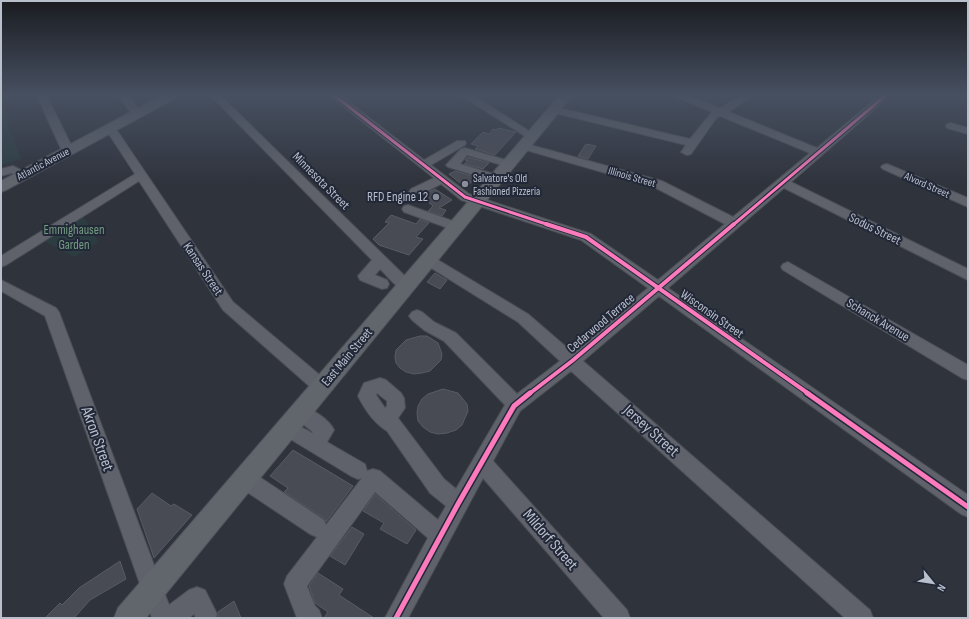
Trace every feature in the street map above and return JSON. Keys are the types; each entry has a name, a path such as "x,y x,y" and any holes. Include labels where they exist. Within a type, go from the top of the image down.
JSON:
{"main road":[{"name":"Atlantic Avenue","path":"1,187 116,125"},
{"name":"East Main Street","path":"128,618 542,125"}],"street":[{"path":"56,125 68,150"},
{"name":"Minnesota Street","path":"245,125 406,286"},
{"name":"Wisconsin Street","path":"372,125 465,197 586,238 968,507"},
{"name":"Illinois Street","path":"506,125 528,141 658,184 734,223"},
{"path":"609,125 690,147 705,125"},
{"path":"751,125 819,153"},
{"name":"Cedarwood Terrace","path":"396,618 458,504 516,404 572,361 782,182 852,125"},
{"path":"951,126 968,131"},
{"name":"Kansas Street","path":"110,128 140,176 228,306 322,387"},
{"path":"423,165 461,143"},
{"path":"497,178 452,165 465,151 509,164"},
{"name":"Alvord Street","path":"887,167 968,203"},
{"path":"1,173 13,169 23,175"},
{"path":"1,262 140,176"},
{"path":"415,192 442,179"},
{"name":"Sodus Street","path":"782,182 968,275"},
{"path":"408,209 456,227"},
{"name":"Jersey Street","path":"428,260 523,318 862,618"},
{"path":"380,261 365,276 382,284"},
{"name":"Schanck Avenue","path":"788,267 968,373"},
{"name":"Akron Street","path":"1,285 50,312 163,618"},
{"path":"417,316 429,326 450,337 516,404"},
{"path":"294,420 315,444 358,470"},
{"path":"385,420 393,425 438,486 458,504"},
{"name":"Mildorf Street","path":"482,462 619,618"},
{"path":"311,618 307,614 295,584 373,478 441,535"},
{"path":"245,479 317,527"},
{"path":"170,618 197,598 206,614"}],"green space":[{"path":"1,125 8,125 21,159 1,165"},
{"name":"Emmighausen Garden","path":"82,214 98,242 74,257 41,239"}],"building":[{"path":"498,128 516,132 495,155 475,149 478,146 471,144 483,132 489,134 493,129 496,130"},
{"path":"586,144 596,146 588,159 578,156"},
{"path":"468,157 489,163 483,169 464,164 468,161 465,160"},
{"path":"455,171 476,177 466,188 449,174"},
{"name":"RFD Engine 12","path":"435,189 452,200 439,208 446,210 442,216 428,211 433,206 420,196"},
{"path":"391,215 416,224 420,219 429,223 416,237 423,239 409,255 379,245 373,239 389,223 385,222"},
{"path":"435,273 447,280 440,289 427,282"},
{"path":"420,336 427,336 438,343 442,354 441,360 430,371 414,374 406,372 396,363 396,350 406,340"},
{"path":"443,389 458,393 467,404 468,411 462,425 456,430 438,434 430,432 423,427 418,421 417,413 418,406 422,399 428,394"},
{"path":"293,450 353,486 326,522 325,519 284,492 288,488 270,476"},
{"path":"152,493 171,506 174,504 192,515 154,558 137,509"},
{"path":"375,494 416,530 407,544 380,529 384,523 363,511"},
{"path":"352,527 364,534 345,565 330,556"},
{"path":"120,561 126,579 90,600 74,618 45,618 60,603 62,605 79,588"},
{"path":"318,573 343,589 339,595 374,618 324,618 328,612 315,603 309,586"},
{"path":"234,601 241,618 218,618 218,612"}],"cycle path":[{"path":"372,125 465,197 586,237 968,507"},
{"path":"396,618 458,504 514,406 572,361 851,125"}],"place":[{"name":"Salvatore's Old Fashioned Pizzeria","path":"465,184"},
{"name":"RFD Engine 12","path":"436,197"}]}
